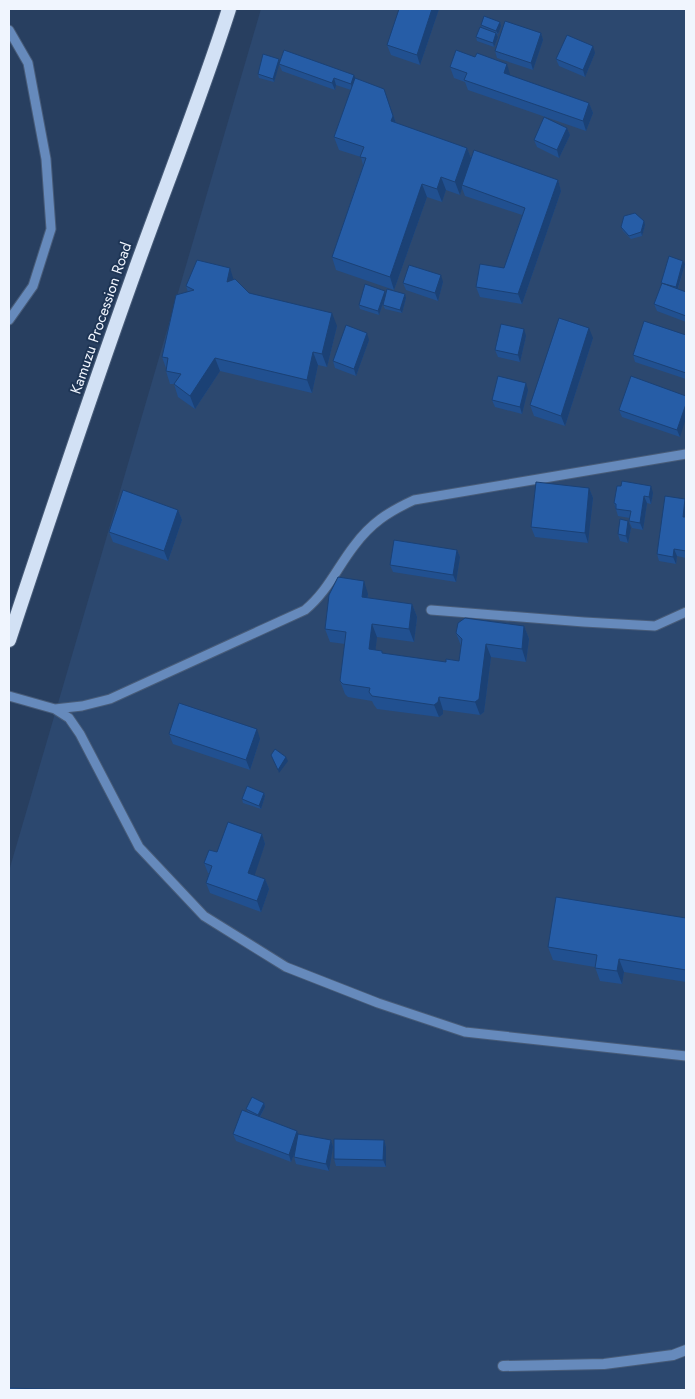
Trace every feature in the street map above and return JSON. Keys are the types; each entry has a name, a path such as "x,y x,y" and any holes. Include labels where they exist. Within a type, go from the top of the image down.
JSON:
{"highway":[{"name":"Kamuzu Procession Road","path":"9,640 132,278 217,48 229,9"}],"street":[{"path":"503,1366 604,1364 673,1355 686,1350"}],"lane":[{"path":"9,30 28,63 46,160 51,228 33,286 9,320"},
{"path":"55,709 82,706 110,699 305,610 319,599 354,546 369,528 390,511 414,500 686,454"},
{"path":"431,610 655,626 686,612"},
{"path":"9,696 55,709 69,718 80,734 139,847 204,916 286,967 378,1003 465,1032 686,1056"}],"shaded area":[{"path":"261,9 686,9 686,1390 9,1390 9,871"}],"building":[{"path":"399,9 432,9 417,55 387,45"},
{"path":"484,16 500,22 496,31 481,25"},
{"path":"505,21 541,33 531,63 495,51"},
{"path":"480,27 496,33 493,43 476,37"},
{"path":"567,35 593,46 583,70 556,59"},
{"path":"284,50 354,75 351,84 334,78 332,83 279,64"},
{"path":"456,50 475,57 477,53 507,64 504,73 589,103 583,121 464,80 467,73 450,67"},
{"path":"263,54 279,59 273,79 258,74"},
{"path":"355,78 384,89 393,116 391,121 467,148 455,182 441,177 437,189 422,184 390,277 332,257 366,158 360,157 364,147 334,137"},
{"path":"544,117 567,128 557,150 534,140"},
{"path":"474,150 558,180 518,294 476,287 480,264 504,268 525,208 462,185"},
{"path":"635,213 644,221 641,232 629,236 621,227 624,216"},
{"path":"669,256 683,261 676,287 661,283"},
{"path":"197,260 230,268 227,282 235,279 249,293 332,313 322,354 313,352 307,380 215,358 190,396 174,384 181,374 166,371 168,358 162,357 176,295 194,290 186,286"},
{"path":"409,265 441,275 435,293 403,283"},
{"path":"662,283 686,292 686,316 654,304"},
{"path":"365,284 385,291 378,311 359,305"},
{"path":"387,289 405,294 400,310 383,305"},
{"path":"559,318 589,328 561,416 530,405"},
{"path":"644,321 686,335 686,373 633,355"},
{"path":"501,324 524,329 518,355 495,350"},
{"path":"346,325 367,333 354,369 333,361"},
{"path":"498,376 526,383 520,407 492,400"},
{"path":"631,376 686,396 686,404 677,430 619,410"},
{"path":"622,481 651,486 649,497 644,496 640,523 629,521 631,511 616,509 616,504 614,503 617,486 621,486"},
{"path":"536,482 589,488 585,533 531,527"},
{"path":"123,490 178,510 164,551 109,532"},
{"path":"665,496 685,499 683,517 686,517 686,551 674,549 673,557 657,554"},
{"path":"620,519 628,521 626,536 618,534"},
{"path":"394,540 457,550 453,575 390,565"},
{"path":"338,577 364,581 362,597 412,604 409,629 372,624 369,649 382,651 382,653 446,662 446,659 459,661 462,639 456,633 458,623 465,618 524,626 522,649 486,644 479,699 475,702 439,697 438,702 434,705 372,696 369,692 370,688 343,684 340,681 346,632 325,629 329,595"},
{"path":"179,703 257,729 246,760 169,734"},
{"path":"275,749 286,757 278,770 271,755"},
{"path":"247,786 264,793 259,806 242,799"},
{"path":"228,822 262,834 248,873 265,879 257,901 206,883 212,866 204,863 209,850 217,852"},
{"path":"556,897 686,918 686,970 619,959 617,971 595,968 597,955 548,947"},
{"path":"252,1097 264,1103 258,1115 246,1109"},
{"path":"242,1110 297,1131 289,1155 233,1134"},
{"path":"298,1134 331,1140 326,1164 294,1157"},
{"path":"334,1139 384,1140 383,1160 334,1159"},
{"path":"9,1388 79,1390 9,1390"}]}
